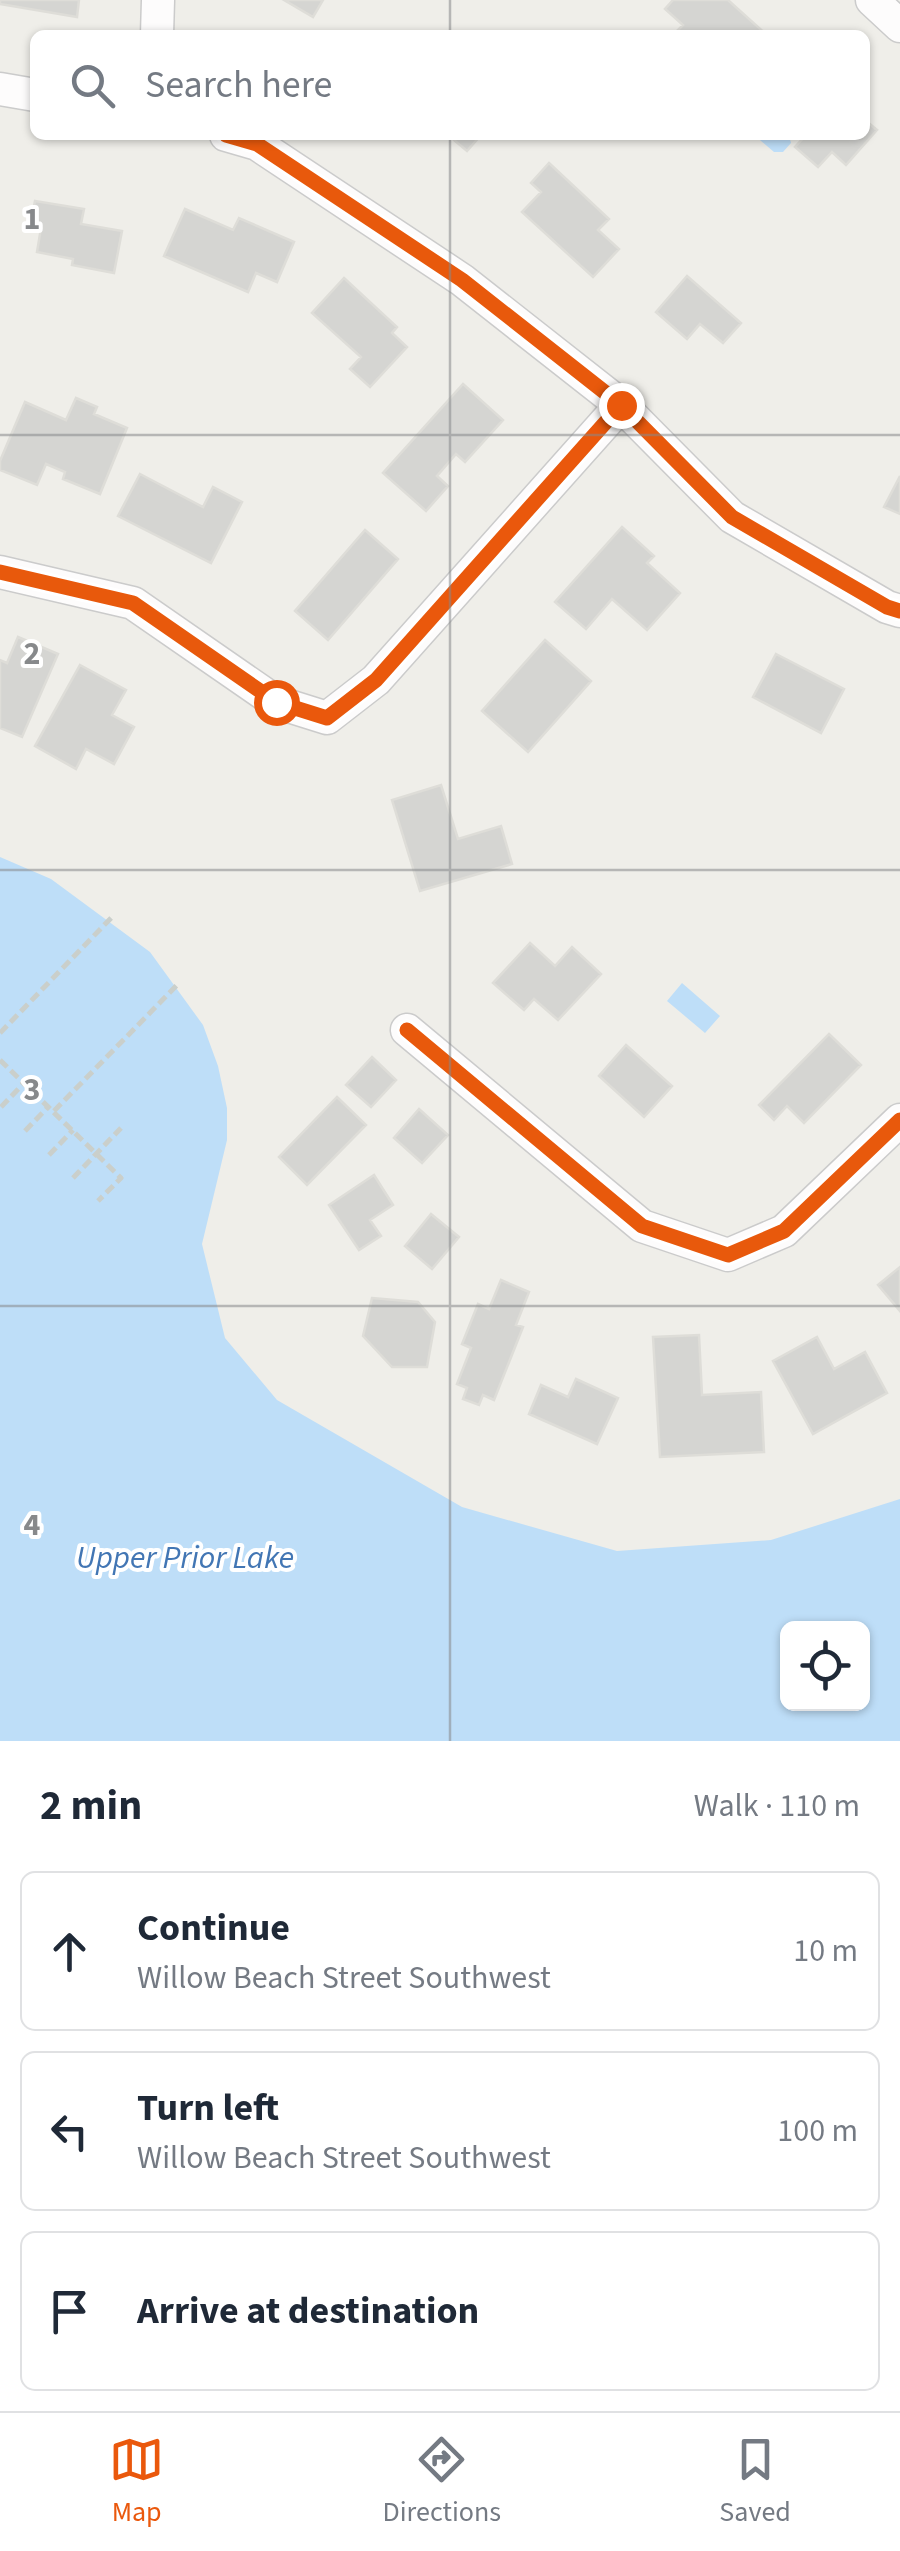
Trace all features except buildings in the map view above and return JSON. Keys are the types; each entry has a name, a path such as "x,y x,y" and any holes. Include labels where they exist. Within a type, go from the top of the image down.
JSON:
{"street":[{"path":"157,30 158,0"},
{"path":"872,0 900,26"},
{"path":"0,89 30,94"},
{"path":"243,140 257,144 462,280 621,405 732,517 900,611"},
{"path":"0,572 133,603 276,702 327,718 376,680 621,405"},
{"path":"407,1030 642,1226 728,1255 784,1231 900,1120"}],"path":[{"path":"0,1033 112,917"},
{"path":"25,1131 179,983"},
{"path":"0,1060 121,1178 98,1201"},
{"path":"1,1108 24,1083"},
{"path":"73,1178 120,1128"},
{"path":"49,1155 73,1130"}],"water":[{"path":"760,140 790,140 783,152 774,152"},
{"name":"Upper Prior Lake","path":"0,857 51,879 150,952 203,1025 218,1066 227,1108 227,1140 202,1244 225,1338 277,1400 462,1507 617,1551 771,1540 900,1499 900,1741 0,1741"},
{"path":"682,983 720,1016 705,1033 667,1001"}],"cycle path":[{"path":"243,140 257,144 462,280 621,405 732,517 900,611"},
{"path":"0,572 133,603 276,702 327,718 376,680 621,405"},
{"path":"407,1030 642,1226 728,1255 784,1231 900,1120"}],"route":[{"path":"276,702 327,718 376,680 621,405"}]}
